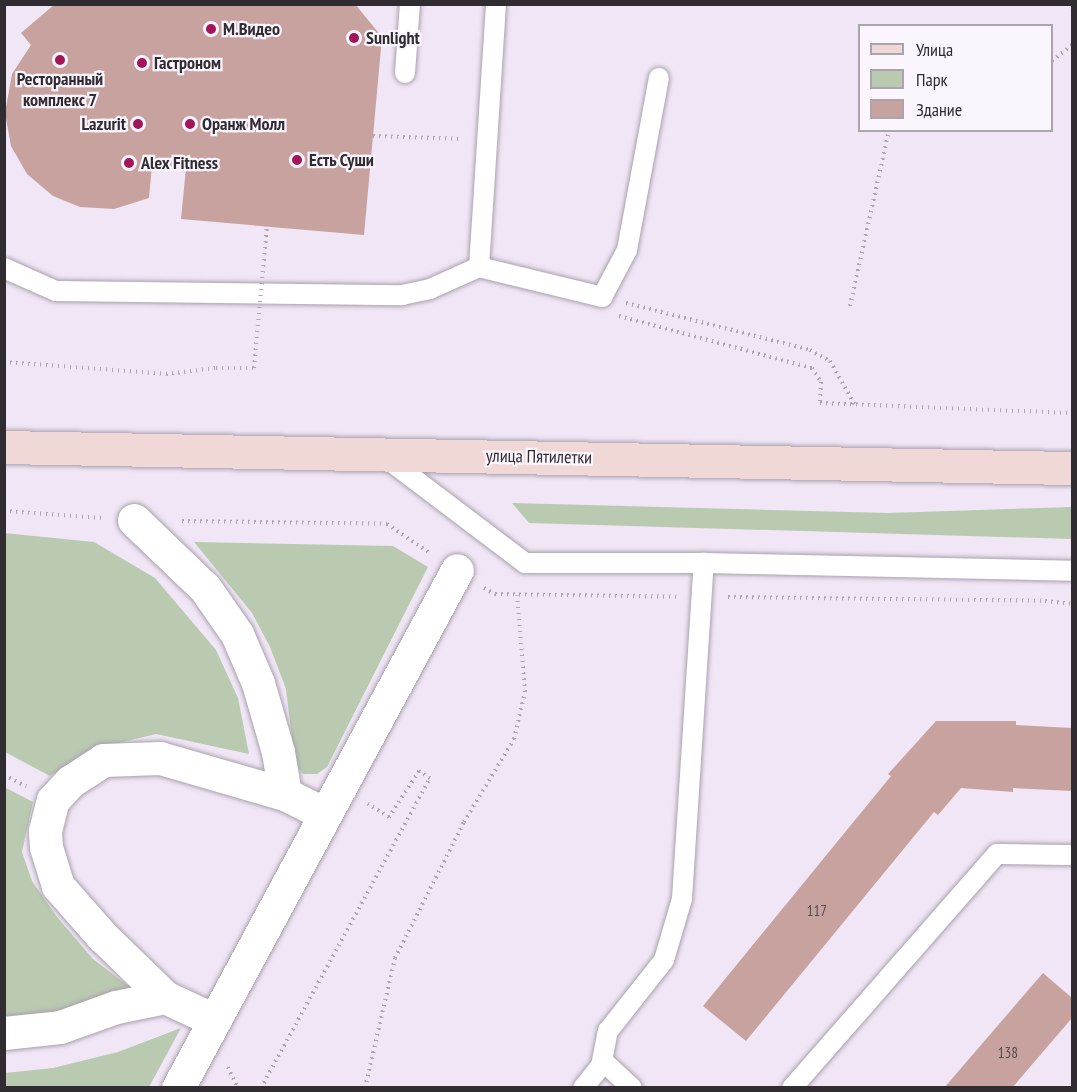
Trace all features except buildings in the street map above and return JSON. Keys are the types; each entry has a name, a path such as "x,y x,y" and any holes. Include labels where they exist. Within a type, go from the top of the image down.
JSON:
{"main road":[{"name":"улица Пятилетки","path":"4,447 1072,468"}],"street":[{"path":"134,520 205,588 237,634 258,683 278,752 285,794"},
{"path":"178,1088 457,570"},
{"path":"214,1020 165,997 102,936 58,886 46,847 45,831 53,800 71,781 103,760 160,758 285,794 325,814"},
{"path":"4,1033 60,1027 116,1007 165,997"}],"lane":[{"path":"405,73 410,4"},
{"path":"479,267 496,4"},
{"path":"4,268 56,291 402,295 430,289 479,267 606,305 627,250 659,78"},
{"path":"383,455 525,563 704,563 1072,571"},
{"path":"601,1066 608,1031 664,960 682,899 704,563"},
{"path":"792,1088 997,854 1072,855"},
{"path":"583,1088 604,1062 632,1088"}],"path":[{"path":"1071,4 1072,10"},
{"path":"1053,60 1072,45"},
{"path":"850,306 889,132"},
{"path":"373,136 486,140"},
{"path":"4,362 166,374 216,368 254,368 267,226"},
{"path":"606,305 810,350 830,361 855,405"},
{"path":"606,305 812,368 821,382 820,403 1072,413"},
{"path":"365,1088 395,958 464,822 514,739 525,692 517,595"},
{"path":"261,1088 430,778 418,771 389,817 368,805"},
{"path":"229,1067 238,1088"}],"green space":[{"path":"512,503 887,513 1072,507 1072,539 529,523"},
{"path":"4,533 94,542 155,578 216,650 238,698 249,754 156,734 110,745 74,761 50,776 5,752"},
{"path":"194,542 393,546 428,567 327,767 317,774 303,774 295,764 286,689 270,647 252,613"},
{"path":"4,787 33,802 22,852 32,881 57,917 93,959 132,989 70,1013 5,1020"},
{"path":"181,1028 149,1087 5,1087 5,1073 53,1068 118,1052"}],"place":[{"name":"М.Видео","path":"211,29"},
{"name":"Sunlight","path":"354,38"},
{"name":"Ресторанный комплекс 7","path":"60,60"},
{"name":"Гастроном","path":"142,63"},
{"name":"Lazurit","path":"138,124"},
{"name":"Оранж Молл","path":"190,124"},
{"name":"Есть Суши","path":"297,160"},
{"name":"Alex Fitness","path":"129,163"}]}
